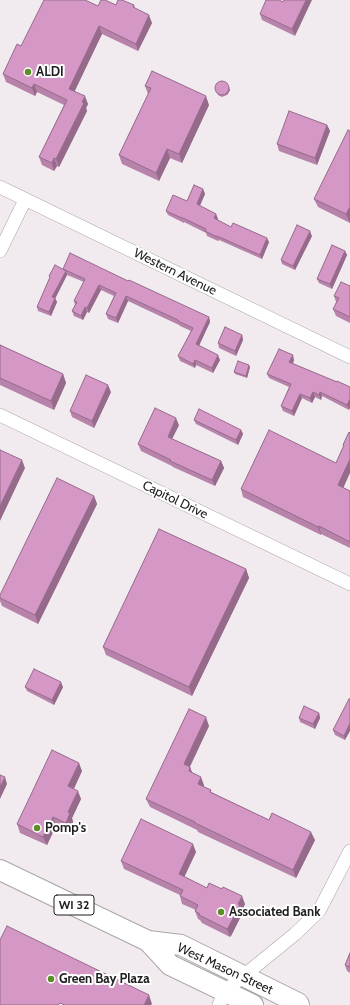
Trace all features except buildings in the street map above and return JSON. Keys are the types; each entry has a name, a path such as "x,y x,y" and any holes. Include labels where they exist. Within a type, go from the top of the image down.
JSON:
{"main road":[{"name":"West Mason Street","path":"0,870 148,941 181,945 298,1003 299,1005"},
{"name":"West Mason Street","path":"148,941 170,965 222,998 253,1005"}],"street":[{"name":"Western Avenue","path":"0,187 350,357"},
{"path":"0,251 26,200"},
{"name":"Capitol Drive","path":"0,416 350,584"},
{"path":"222,998 243,976 295,934 319,911 350,852"}],"place":[{"name":"ALDI","path":"28,72"},
{"name":"Pomp's","path":"37,828"},
{"name":"Associated Bank","path":"221,912"},
{"name":"Green Bay Plaza","path":"51,979"}]}
